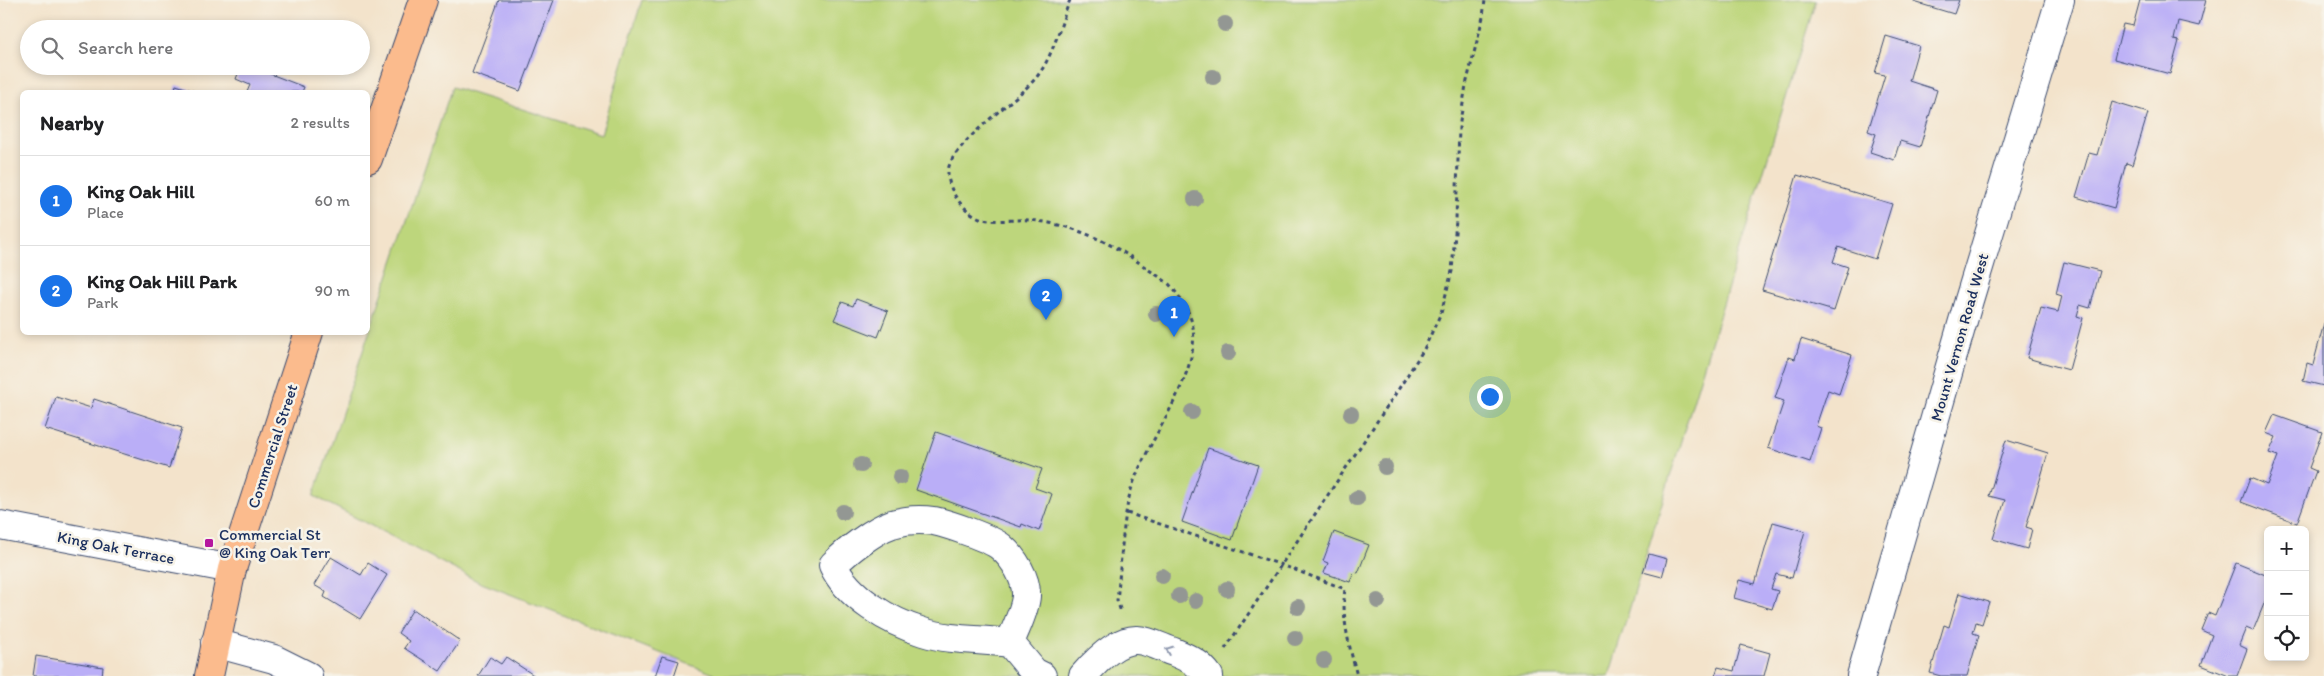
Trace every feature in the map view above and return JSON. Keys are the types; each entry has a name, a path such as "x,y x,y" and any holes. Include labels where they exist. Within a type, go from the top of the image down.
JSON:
{"main road":[{"path":"370,153 423,0"},
{"name":"Commercial Street","path":"209,676 232,569 308,335"}],"street":[{"name":"Mount Vernon Road West","path":"1862,676 1969,300 2060,0"},
{"path":"1010,643 1026,597 1023,579 1012,560 1001,547 986,539 934,521 913,520 891,524 851,548 833,565 845,586 858,598 896,620 923,632 974,641 1010,643 1034,672 1042,676"},
{"name":"King Oak Terrace","path":"0,525 232,569"},
{"path":"1083,676 1114,648 1135,640 1146,642 1189,658 1201,666 1215,664"},
{"path":"215,643 274,659 308,676"}],"path":[{"path":"1070,0 1050,51 1037,76 1021,94 965,141 953,155 947,172 956,198 980,218 1030,220 1066,227 1101,240 1135,259 1168,284 1185,305 1192,326 1192,352 1180,388 1131,491 1117,600 1121,612"},
{"path":"1215,664 1404,382 1424,349 1442,313 1452,271 1458,128 1485,0"},
{"path":"1127,513 1282,565 1345,589 1344,600 1348,639 1357,676"}],"green space":[{"path":"642,0 1816,0 1609,676 719,676 479,582 314,496 368,335 370,335 370,330 452,87 601,134"}],"building":[{"path":"499,0 554,0 520,91 472,73"},
{"path":"1915,0 1959,0 1954,14 1914,2"},
{"path":"2140,0 2206,0 2199,26 2178,21 2174,40 2179,41 2170,74 2114,59 2123,24 2133,26"},
{"path":"1886,36 1919,46 1909,81 1937,90 1920,147 1900,141 1894,160 1870,152 1876,134 1868,131 1885,75 1875,73"},
{"path":"238,75 273,75 304,87 303,90 248,90 250,85 236,79"},
{"path":"176,85 192,90 175,90"},
{"path":"2112,102 2148,113 2132,165 2126,163 2114,208 2076,197 2089,153 2097,155"},
{"path":"1797,175 1892,204 1875,259 1838,247 1833,262 1848,267 1834,311 1762,290"},
{"path":"2064,262 2100,271 2090,308 2080,305 2077,316 2083,318 2069,370 2027,358 2041,308 2058,312 2062,296 2056,294"},
{"path":"856,299 888,311 878,337 834,320 842,302 853,306"},
{"path":"2324,323 2324,386 2303,381 2307,363 2313,365"},
{"path":"1801,339 1852,355 1839,394 1828,390 1816,426 1821,428 1810,462 1768,448 1784,401 1775,398 1789,357 1795,359"},
{"path":"56,397 91,408 94,399 182,428 169,468 45,429"},
{"path":"2274,415 2322,432 2309,468 2316,471 2297,523 2241,502 2250,478 2267,485 2278,456 2269,453 2276,437 2266,433"},
{"path":"936,432 1042,469 1035,488 1052,494 1039,531 1022,524 1021,527 916,490"},
{"path":"2006,440 2048,453 2026,527 2032,529 2027,549 1993,539 2005,500 1989,496"},
{"path":"1208,448 1258,465 1232,540 1182,522"},
{"path":"1773,522 1805,531 1792,578 1776,574 1771,589 1778,591 1772,609 1734,598 1739,580 1755,584"},
{"path":"1334,532 1369,545 1358,573 1354,572 1350,582 1324,573 1328,563 1323,561"},
{"path":"1649,554 1667,559 1662,577 1643,572"},
{"path":"331,557 361,575 368,563 387,575 360,619 324,597 326,592 314,585"},
{"path":"2236,563 2264,574 2264,604 2253,631 2246,628 2239,645 2247,649 2237,676 2229,676 2201,665 2212,635 2201,630 2208,613 2215,616"},
{"path":"1959,593 1989,602 1982,624 1976,622 1973,633 1979,635 1967,676 1941,676 1930,673 1944,625 1949,627"},
{"path":"413,609 460,641 440,671 404,648 409,641 398,633"},
{"path":"1741,645 1770,653 1764,676 1715,676 1718,667 1734,671"},
{"path":"36,656 103,667 102,676 33,676"},
{"path":"662,656 679,661 674,676 655,676"},
{"path":"490,657 501,664 506,657 535,676 478,676"}],"place":[{"name":"King Oak Hill Park","path":"1046,320"},
{"name":"King Oak Hill","path":"1174,337"},
{"name":"Commercial St @ King Oak Terr","path":"209,543"}]}
